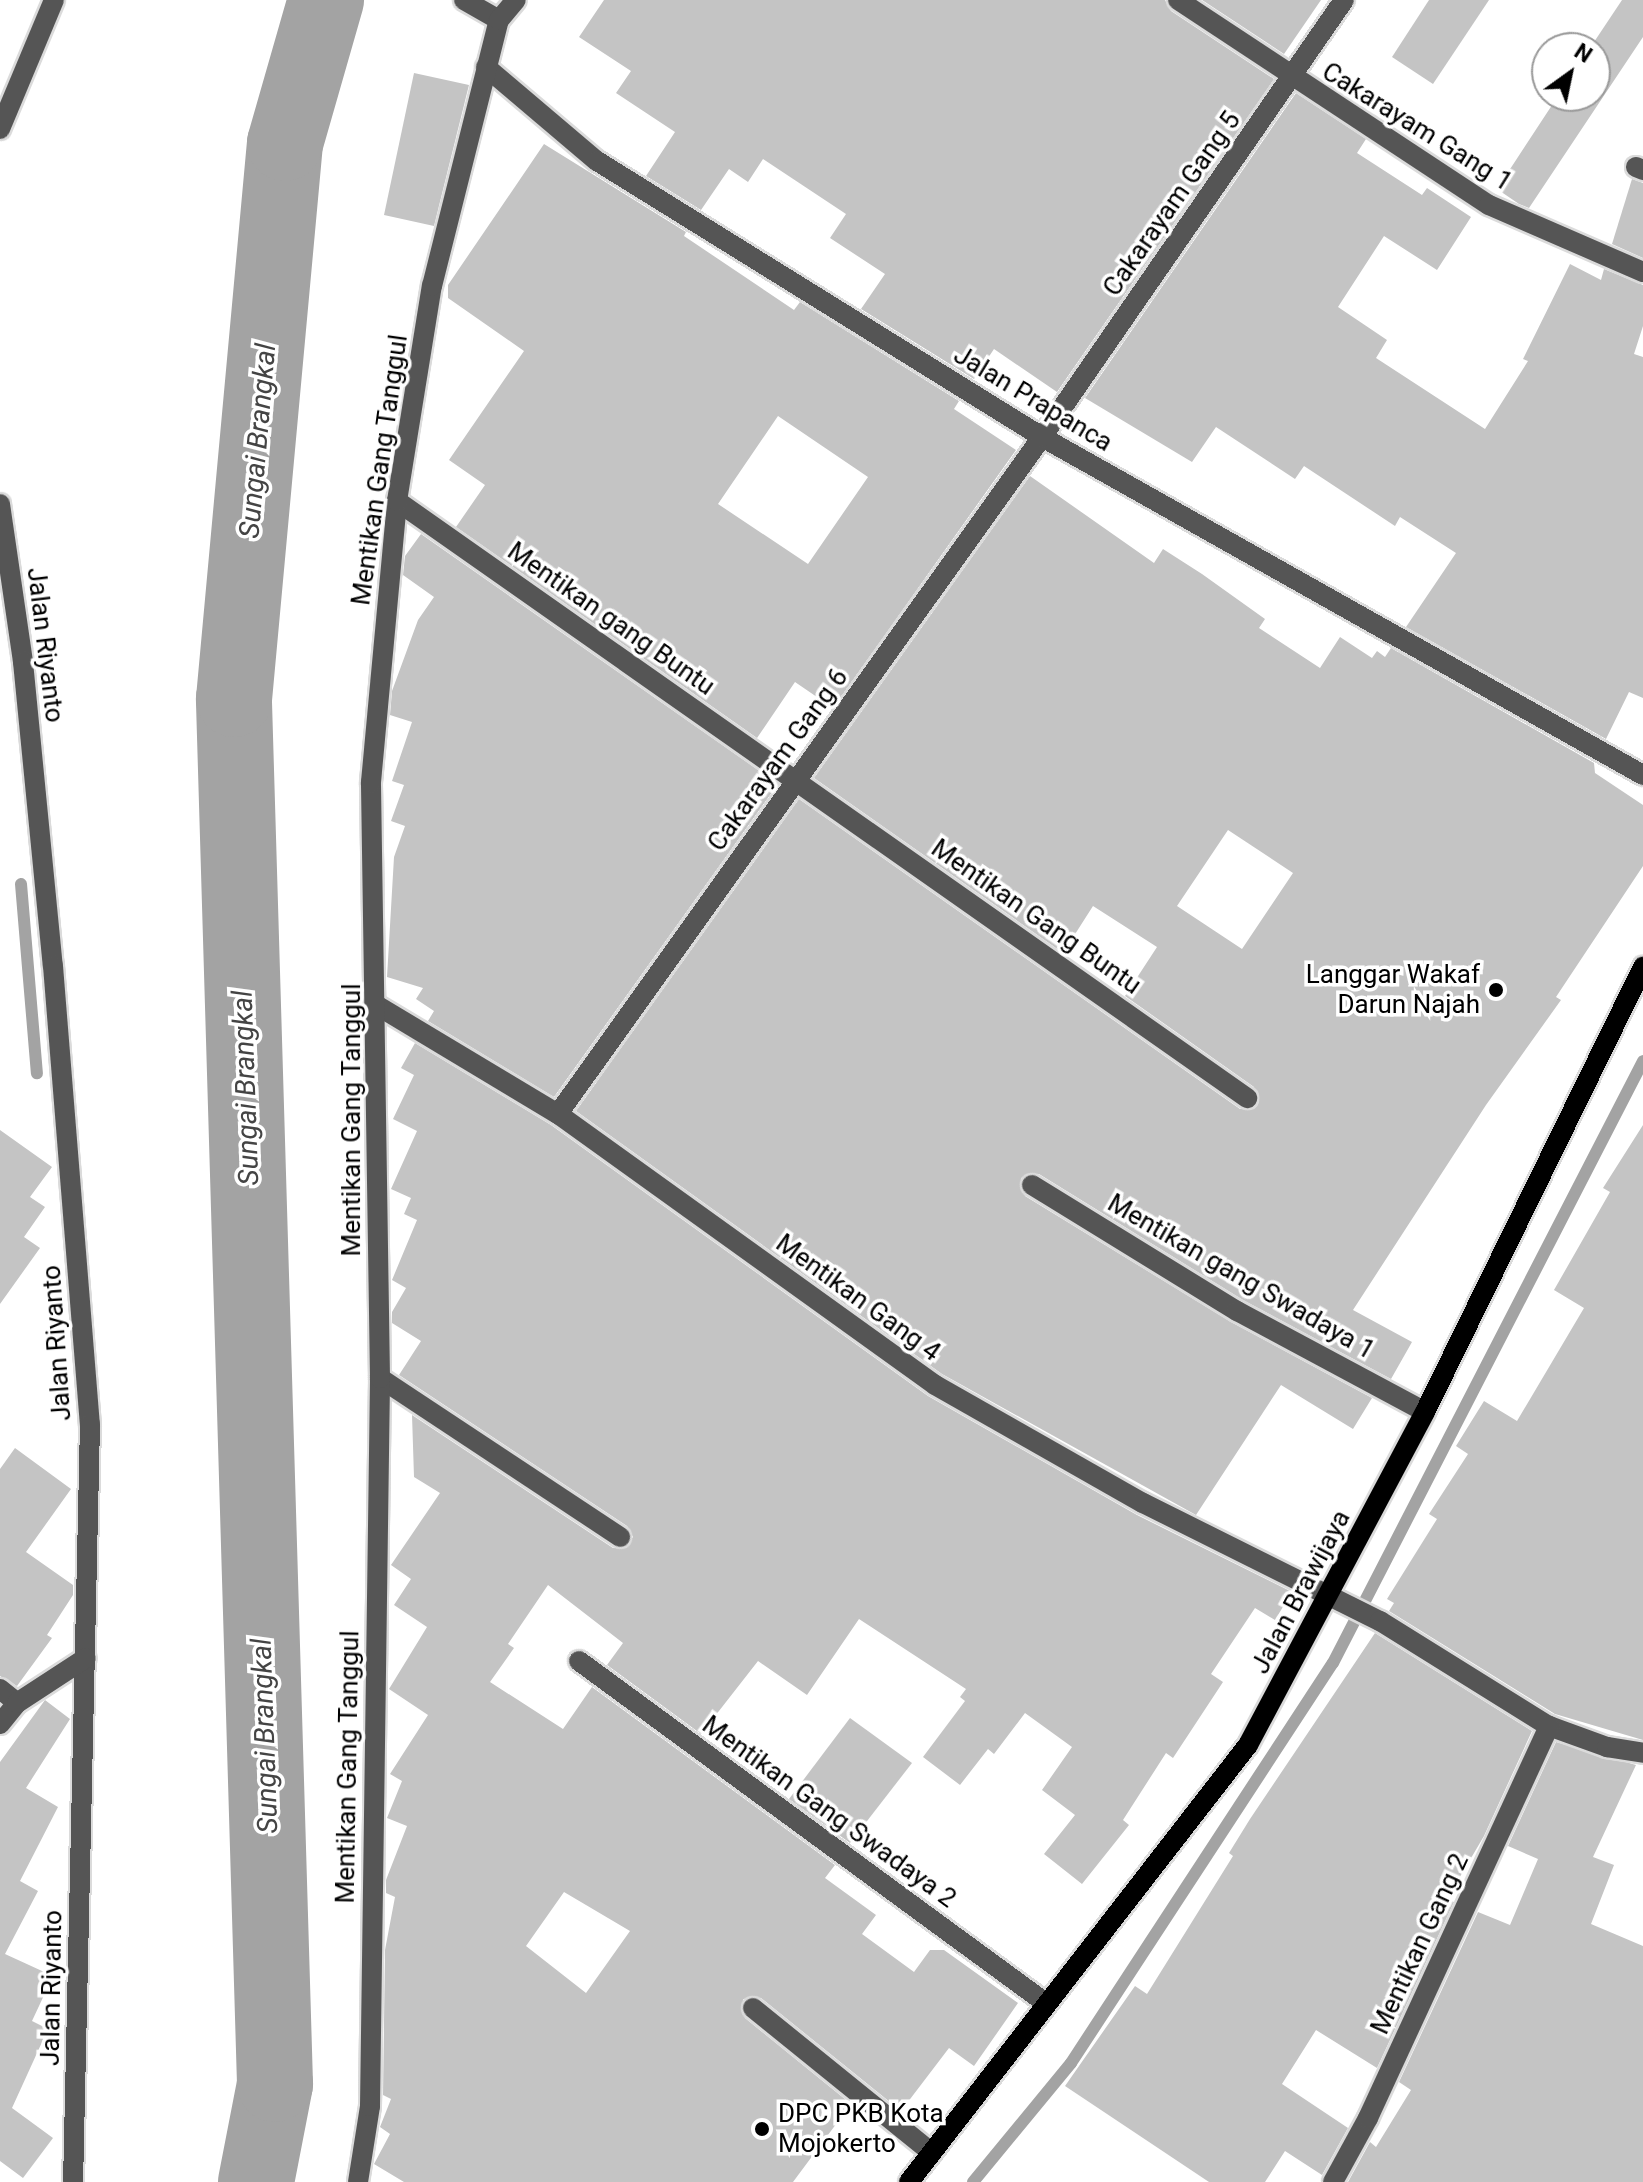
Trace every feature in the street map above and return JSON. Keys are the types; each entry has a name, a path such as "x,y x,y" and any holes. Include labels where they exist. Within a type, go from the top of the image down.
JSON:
{"main road":[{"name":"Jalan Brawijaya","path":"909,2182 1248,1745 1330,1597 1425,1412 1643,967"}],"street":[{"path":"0,129 54,0"},
{"path":"486,67 499,20 516,0"},
{"name":"Cakarayam Gang 1","path":"1178,0 1291,79 1489,205 1643,272"},
{"name":"Cakarayam Gang 5","path":"1042,437 1344,0"},
{"path":"468,2 499,20"},
{"name":"Jalan Prapanca","path":"486,67 597,161 1042,437 1643,775"},
{"name":"Mentikan Gang Tanggul","path":"358,2182 370,2106 380,1378 378,1006 371,782 397,501 432,286 486,67"},
{"path":"0,75 22,77"},
{"name":"Cakarayam Gang 6","path":"558,1114 1042,437"},
{"name":"Mentikan gang Buntu","path":"397,501 796,779"},
{"name":"Jalan Riyanto","path":"0,504 23,662 53,966 90,1424 73,2182"},
{"name":"Mentikan Gang Buntu","path":"796,779 1247,1098"},
{"name":"Mentikan Gang 4","path":"378,1006 558,1114 935,1385 1143,1503 1380,1621 1549,1726 1607,1747 1643,1753"},
{"name":"Mentikan gang Swadaya 1","path":"1032,1185 1237,1311 1425,1412"},
{"path":"380,1378 620,1537"},
{"path":"0,1724 17,1703 86,1658"},
{"name":"Mentikan Gang Swadaya 2","path":"579,1661 1047,2004"},
{"path":"0,1689 17,1703"},
{"name":"Mentikan Gang 2","path":"1333,2182 1368,2118 1549,1726"},
{"path":"753,2008 932,2153"}],"building":[{"path":"604,0 1165,0 1171,11 1274,79 1057,392 994,349 974,379 861,309 885,274 830,238 846,214 763,159 748,182 729,169 701,210 646,176 675,132 616,93 631,71 579,37"},
{"path":"1202,0 1321,0 1284,54"},
{"path":"1429,0 1489,0 1433,84 1392,57"},
{"path":"1622,0 1643,0 1643,37 1611,85 1611,32 1601,32"},
{"path":"414,73 469,85 434,226 384,215"},
{"path":"1296,93 1366,139 1357,153 1422,195 1427,188 1471,217 1437,270 1384,236 1338,307 1387,340 1376,358 1485,429 1528,361 1523,359 1570,264 1601,280 1604,269 1643,285 1643,326 1634,354 1643,357 1643,698 1629,692 1606,739 1406,627 1456,553 1400,517 1395,526 1304,466 1295,479 1216,427 1192,462 1085,398"},
{"path":"1548,112 1593,112 1529,208 1497,189"},
{"path":"544,144 686,232 684,236 794,310 800,302 959,401 954,409 1016,450 833,708 795,682 757,738 456,527 485,485 449,460 524,351 448,298 448,285","holes":["778,416 868,477 808,564 718,504"]},
{"path":"1632,179 1643,183 1643,258 1612,244"},
{"path":"1030,476 1154,563 1163,549 1202,574 1265,619 1259,628 1320,668 1340,637 1372,658 1377,651 1385,657 1391,648 1594,763 1595,773 1643,805 1643,866 1556,997 1561,1000 1486,1105 1353,1310 1412,1342 1391,1379 1243,1300 1039,1174 1021,1178 1025,1196 1231,1322 1372,1398 1353,1429 1281,1385 1196,1515 942,1374 576,1111 799,799 1240,1109 1257,1106 1254,1087 1125,996 1157,947 1093,906 1063,953 814,778","holes":["1228,830 1293,873 1242,949 1177,906"]},
{"path":"421,534 778,784 554,1097 428,1021 434,1011 416,999 423,988 387,977 394,857 405,826 391,821 404,785 392,781 412,722 390,715 392,691 418,620 434,597 403,575 405,556"},
{"path":"415,1043 551,1125 928,1396 1137,1515 1292,1592 1275,1620 1255,1608 1211,1674 1223,1682 1173,1758 1166,1753 1123,1820 1129,1825 1082,1884 1044,1854 1075,1815 1042,1790 1072,1747 1025,1713 994,1754 988,1749 960,1785 923,1757 965,1701 960,1697 966,1689 859,1619 807,1695 758,1661 701,1734 607,1665 623,1643 548,1585 508,1644 514,1648 490,1682 563,1729 592,1687 835,1865 825,1878 876,1915 862,1934 914,1972 930,1950 944,1950 1018,2003 974,2066 949,2048 901,2111 761,1998 743,1999 745,2018 851,2104 793,2182 404,2182 374,2164 390,2134 380,2127 391,2099 383,2095 385,1950 395,1897 386,1893 386,1880 407,1826 387,1818 402,1781 390,1774 428,1715 389,1689 427,1627 394,1605 411,1579 391,1565 440,1493 414,1477 412,1415 613,1548 626,1548 633,1537 627,1526 399,1375 421,1341 392,1323 392,1312 406,1288 392,1280 417,1220 404,1214 411,1198 391,1189 417,1131 393,1119 414,1075 401,1068","holes":["564,1892 630,1931 586,1993 526,1946"]},
{"path":"1643,1125 1643,1740 1555,1714 1389,1611 1394,1603 1387,1599 1437,1519 1429,1514 1468,1454 1456,1446 1484,1401 1517,1421 1584,1308 1554,1290 1610,1192 1603,1188"},
{"path":"0,1130 52,1167 30,1197 45,1207 24,1237 40,1248 0,1304"},
{"path":"15,1448 71,1489 26,1552 73,1585 73,1595 47,1635 52,1638 17,1686 0,1676 0,1469"},
{"path":"1375,1633 1532,1731 1484,1836 1447,1899 1454,1902 1377,2068 1316,2030 1282,2084 1348,2128 1322,2175 1285,2151 1265,2182 1209,2182 1065,2086 1135,1986 1147,1994 1233,1856 1229,1853 1250,1819"},
{"path":"45,1700 70,1719 26,1788 58,1807 20,1881 38,1891 5,1954 53,1976 32,2021 48,2029 12,2108 53,2138 23,2178 0,2161 0,1762"},
{"path":"850,1718 912,1763 850,1843 789,1799"},
{"path":"1556,1742 1636,1765 1593,1857 1614,1865 1591,1924 1643,1946 1643,2182 1348,2182 1370,2142 1376,2147 1411,2090 1399,2082 1478,1912 1510,1925 1538,1859 1508,1846"}],"waterway":[{"name":"Sungai Brangkal","path":"256,2182 275,2084 234,699 285,143 326,0"},
{"path":"21,884 37,1073"},
{"path":"973,2182 1071,2063 1333,1663 1643,1061"}],"place":[{"name":"Langgar Wakaf Darun Najah","path":"1496,990"},
{"name":"DPC PKB Kota Mojokerto","path":"762,2129"}]}
